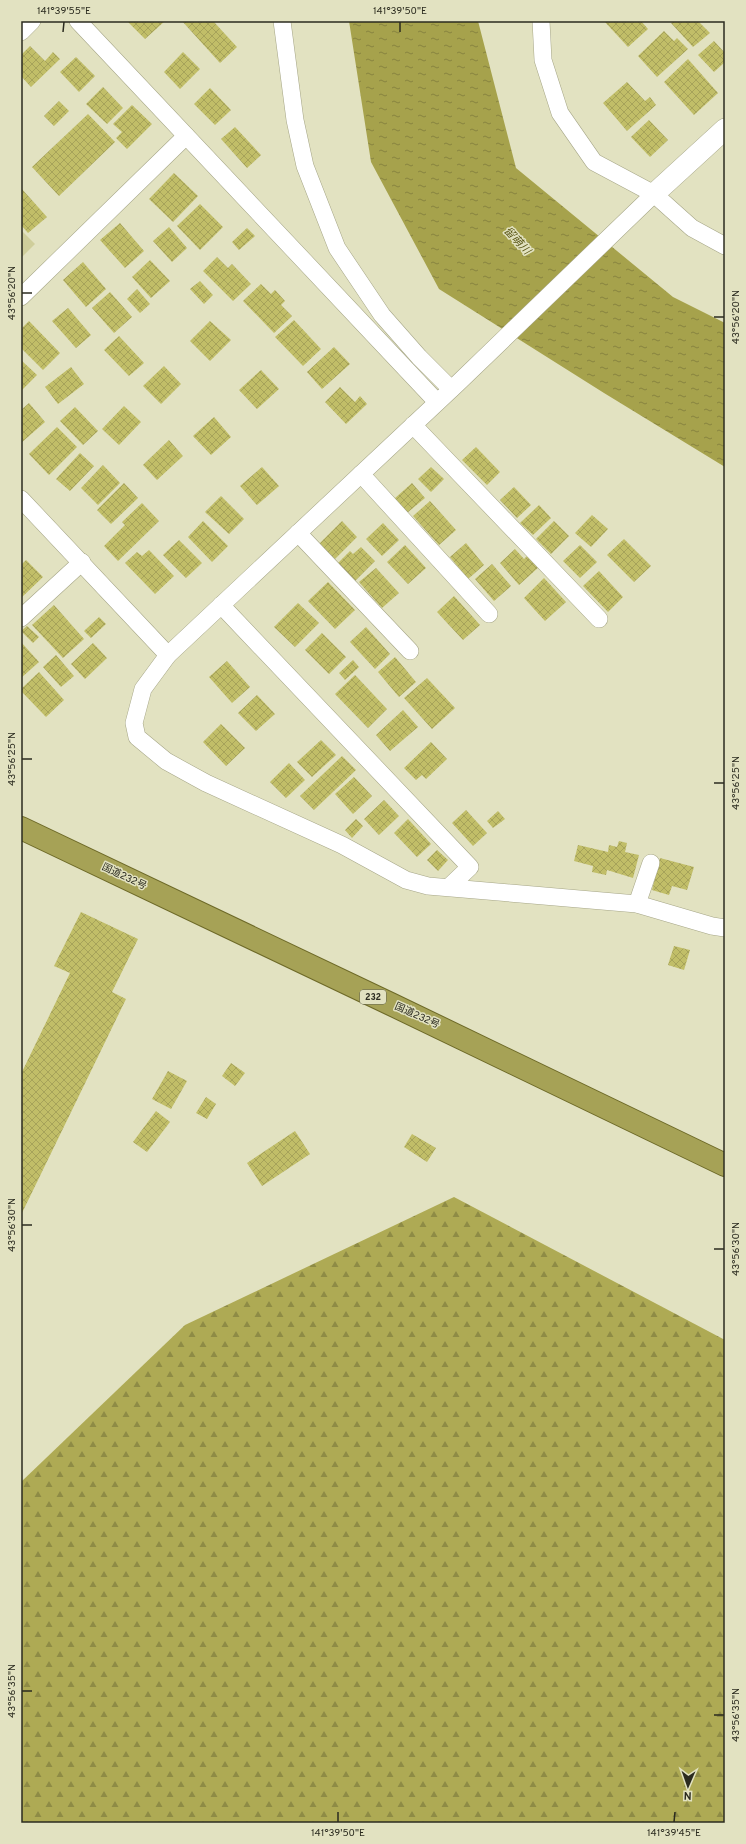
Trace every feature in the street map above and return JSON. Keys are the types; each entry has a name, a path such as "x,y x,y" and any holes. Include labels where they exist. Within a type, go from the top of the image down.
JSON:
{"highway":[{"name":"国道232号","path":"21,828 369,995 462,1037 725,1165"}],"street":[{"path":"21,32 32,21"},
{"path":"78,21 437,402"},
{"path":"282,21 295,120 306,166 337,248 382,315 419,357 454,386"},
{"path":"541,21 543,60 560,113 594,162 692,228 725,246"},
{"path":"725,129 649,199 454,386 168,655 143,689 134,723 137,737 166,760 206,783 342,844 406,880 428,886 450,886 636,904 712,926 725,928"},
{"path":"21,297 186,136"},
{"path":"412,425 599,619"},
{"path":"361,474 489,614"},
{"path":"21,498 168,655"},
{"path":"298,533 410,651"},
{"path":"21,618 82,562"},
{"path":"221,605 470,867 450,886"},
{"path":"636,904 651,863"}],"shaded area":[{"path":"21,230 35,244 21,258"}],"green space":[{"path":"454,1197 725,1340 725,1823 21,1823 21,1482 185,1325"}],"water":[{"name":"留萌川","path":"349,21 478,21 516,168 673,297 725,323 725,467 439,289 371,162"}],"building":[{"path":"127,21 165,21 145,39"},
{"path":"182,21 213,21 237,47 220,63"},
{"path":"604,21 641,21 648,29 628,47"},
{"path":"673,21 698,21 710,33 693,47 671,23"},
{"path":"664,31 674,41 677,38 688,49 657,77 638,56"},
{"path":"714,41 725,53 725,62 714,72 698,55"},
{"path":"30,46 45,61 53,52 60,59 31,87 21,76 21,55"},
{"path":"183,52 200,69 180,89 164,72"},
{"path":"76,57 95,76 79,92 60,72"},
{"path":"688,59 718,93 694,115 664,82"},
{"path":"627,82 645,101 650,97 656,105 627,131 603,103"},
{"path":"103,87 123,108 107,124 86,104"},
{"path":"210,88 231,110 215,125 194,104"},
{"path":"59,101 69,111 54,126 44,116"},
{"path":"132,105 152,124 127,149 116,138 122,132 113,124"},
{"path":"88,114 115,142 59,196 32,167"},
{"path":"649,120 668,140 650,157 631,137"},
{"path":"235,127 261,155 247,168 221,139"},
{"path":"174,173 198,196 173,222 149,199"},
{"path":"21,188 47,217 28,233 21,225"},
{"path":"200,204 223,227 200,250 177,226"},
{"path":"120,223 144,251 125,268 100,240"},
{"path":"169,227 187,248 172,262 153,241"},
{"path":"247,228 255,236 239,250 232,242"},
{"path":"217,257 228,268 232,264 251,284 233,301 203,271"},
{"path":"150,260 170,281 151,298 132,277"},
{"path":"83,262 106,289 86,307 63,280"},
{"path":"200,281 213,295 204,304 190,289"},
{"path":"261,284 271,294 275,290 285,301 281,305 292,316 274,333 243,301"},
{"path":"137,289 150,304 140,313 127,299"},
{"path":"110,292 132,317 114,333 92,308"},
{"path":"68,308 91,335 76,348 52,321"},
{"path":"294,320 321,349 303,366 275,337"},
{"path":"29,321 60,353 43,370 21,348 21,329"},
{"path":"210,321 231,340 210,361 190,341"},
{"path":"119,336 144,363 129,376 104,350"},
{"path":"334,347 350,364 322,389 307,372"},
{"path":"21,360 37,375 21,391"},
{"path":"164,366 181,384 161,404 143,386"},
{"path":"71,367 84,384 58,404 45,387"},
{"path":"261,370 279,389 257,409 239,390"},
{"path":"340,387 355,402 360,396 367,404 346,424 325,402"},
{"path":"29,403 45,422 21,443 21,410"},
{"path":"124,406 141,422 119,445 102,429"},
{"path":"75,407 98,431 83,445 60,421"},
{"path":"214,417 231,437 211,455 193,436"},
{"path":"57,427 77,447 49,475 29,454"},
{"path":"169,440 183,456 157,480 143,465"},
{"path":"476,447 500,472 487,485 462,460"},
{"path":"80,453 94,466 70,491 56,479"},
{"path":"103,465 120,483 98,505 81,488"},
{"path":"262,467 279,486 257,505 240,486"},
{"path":"431,467 444,479 431,492 418,479"},
{"path":"124,483 138,498 111,524 97,510"},
{"path":"412,483 425,498 407,513 394,499"},
{"path":"514,487 531,505 517,518 500,500"},
{"path":"221,496 244,519 229,534 205,512"},
{"path":"430,501 456,530 439,545 413,516"},
{"path":"142,503 159,521 118,561 104,546 125,525 122,522"},
{"path":"539,505 551,518 533,535 520,523"},
{"path":"592,515 608,529 591,547 575,533"},
{"path":"203,521 228,546 212,562 188,537"},
{"path":"342,521 357,537 335,559 319,544"},
{"path":"554,521 569,536 551,554 536,539"},
{"path":"383,523 399,540 382,556 366,539"},
{"path":"624,539 651,566 634,582 607,555"},
{"path":"179,540 202,563 186,578 163,555"},
{"path":"466,543 484,565 468,579 450,557"},
{"path":"405,545 426,568 408,584 387,562"},
{"path":"580,545 597,562 580,578 563,561"},
{"path":"361,547 375,561 355,581 338,563 350,551 353,554"},
{"path":"515,549 524,559 529,554 540,566 519,585 500,563"},
{"path":"149,550 174,576 155,594 125,563 137,552 142,556"},
{"path":"26,560 43,577 21,598 21,565"},
{"path":"492,564 511,586 494,601 475,579"},
{"path":"376,568 399,593 382,608 359,582"},
{"path":"599,571 623,597 608,612 583,586"},
{"path":"544,578 566,602 545,621 524,598"},
{"path":"328,582 355,610 335,629 308,601"},
{"path":"454,596 480,625 463,640 437,612"},
{"path":"298,603 319,623 295,647 274,627"},
{"path":"54,605 84,639 63,658 32,625"},
{"path":"99,617 106,624 91,638 84,631"},
{"path":"27,626 39,637 33,643 21,631"},
{"path":"366,627 390,654 375,669 350,642"},
{"path":"322,633 346,657 329,674 305,650"},
{"path":"21,642 39,662 21,678"},
{"path":"93,643 107,658 85,679 71,664"},
{"path":"56,655 74,676 61,687 43,667"},
{"path":"395,657 416,682 399,697 378,672"},
{"path":"353,660 359,667 345,680 339,673"},
{"path":"227,661 250,687 232,703 209,677"},
{"path":"39,672 64,700 46,717 21,691 21,689"},
{"path":"355,675 387,709 368,728 335,694"},
{"path":"427,678 455,708 432,729 404,698"},
{"path":"257,695 275,714 256,731 238,713"},
{"path":"403,710 418,727 390,751 376,735"},
{"path":"221,724 245,748 226,766 203,742"},
{"path":"321,740 336,755 312,777 297,762"},
{"path":"431,742 447,759 426,779 422,775 416,780 404,768"},
{"path":"342,756 356,770 314,810 300,796"},
{"path":"289,763 305,780 286,798 270,782"},
{"path":"354,777 372,796 353,814 335,794"},
{"path":"384,800 399,816 379,835 364,819"},
{"path":"466,810 487,833 473,846 452,823"},
{"path":"498,811 505,819 493,828 487,821"},
{"path":"356,819 363,826 352,838 345,830"},
{"path":"408,819 431,844 417,857 394,833"},
{"path":"619,841 627,843 625,852 639,855 633,878 607,870 606,875 592,872 593,866 574,861 578,845 608,852 609,845 617,847"},
{"path":"437,850 448,860 438,871 427,860"},
{"path":"660,858 694,867 687,890 672,886 669,895 652,890"},
{"path":"81,912 138,939 112,992 126,999 21,1215 21,1074 70,973 54,966"},
{"path":"674,946 690,950 684,970 668,965"},
{"path":"231,1063 245,1073 235,1086 222,1076"},
{"path":"168,1071 187,1081 171,1109 152,1099"},
{"path":"206,1097 216,1104 207,1119 196,1113"},
{"path":"156,1111 170,1122 147,1152 133,1142"},
{"path":"295,1131 310,1154 262,1186 247,1163"},
{"path":"412,1134 436,1148 427,1162 404,1147"}]}
